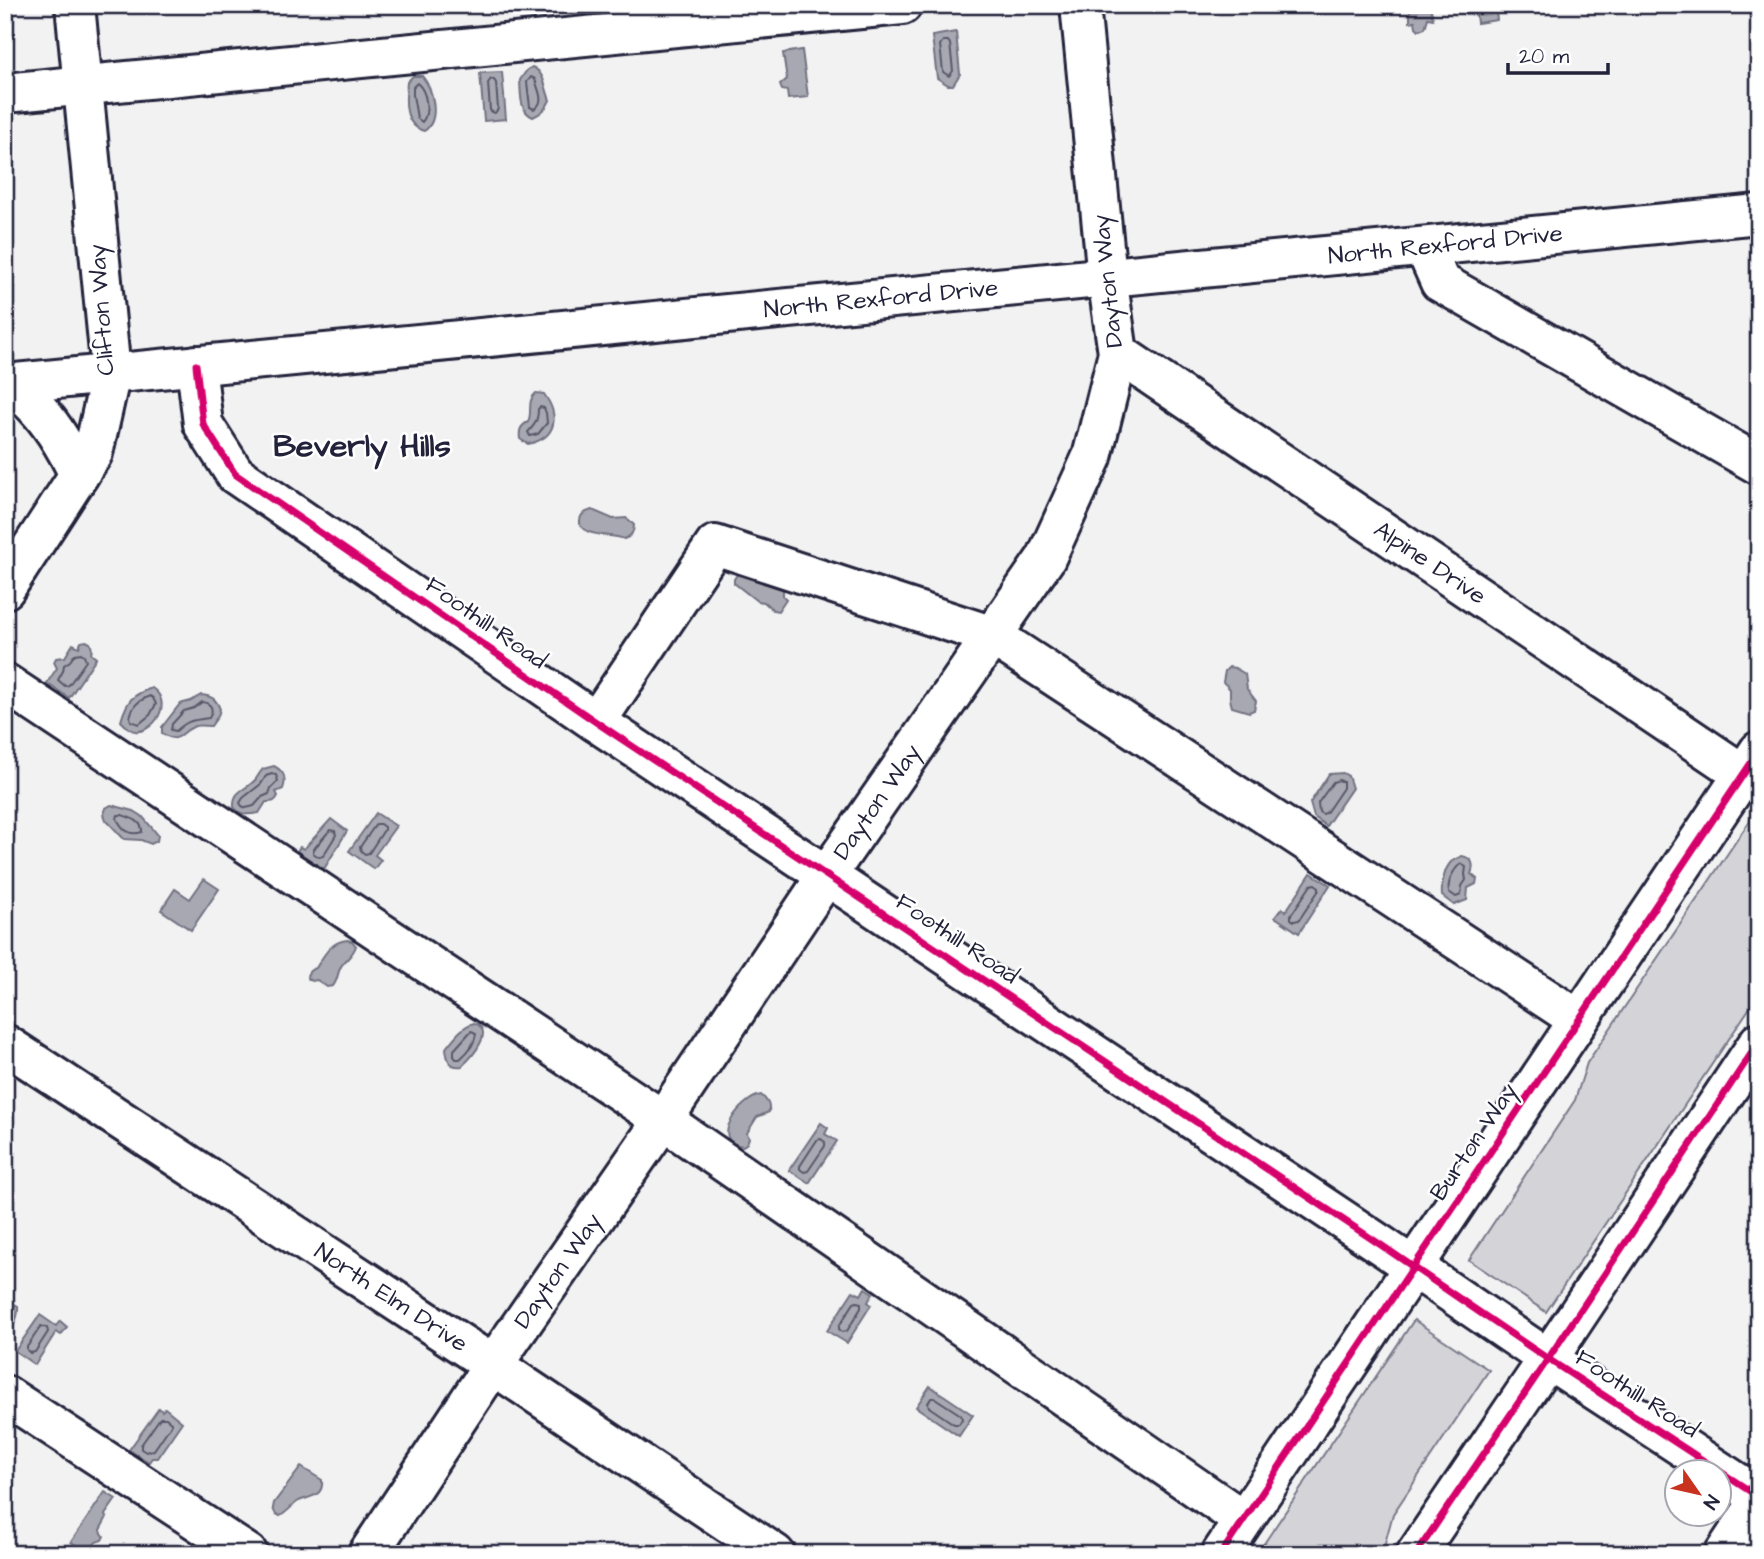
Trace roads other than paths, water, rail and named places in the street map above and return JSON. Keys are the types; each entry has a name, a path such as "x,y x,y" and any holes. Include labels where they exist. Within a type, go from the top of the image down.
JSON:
{"street":[{"name":"Clifton Way","path":"5,589 93,453 111,373 75,5"},
{"path":"5,93 902,5"},
{"name":"Dayton Way","path":"368,1554 827,875 1046,558 1093,457 1118,353 1107,277 1080,5"},
{"name":"North Rexford Drive","path":"5,384 1759,215"},
{"path":"1425,248 1440,282 1759,465"},
{"name":"Alpine Drive","path":"1118,353 1751,762"},
{"name":"Foothill Road","path":"196,365 203,424 235,474 596,722 1759,1499"},
{"path":"5,384 27,398 51,426 66,447 79,474"},
{"path":"596,722 715,545 993,636 1579,1020"},
{"path":"5,683 663,1120 1243,1520"},
{"name":"Burton Way","path":"1221,1554 1751,762"},
{"path":"1416,1554 1759,1042"},
{"name":"North Elm Drive","path":"5,1044 494,1365 775,1554"},
{"path":"5,1395 248,1554"},
{"path":"1724,1554 1759,1499"}],"water":[{"path":"1410,5 1430,5 1433,19 1428,18 1425,28 1419,30 1415,21 1410,22"},
{"path":"1475,5 1495,5 1497,20 1477,23"},
{"path":"956,32 960,74 953,85 948,85 937,78 932,36"},
{"path":"802,50 808,97 788,99 787,91 782,90 780,85 787,79 783,53"},
{"path":"532,67 540,73 550,100 539,114 533,117 523,106 520,80"},
{"path":"502,72 506,119 484,121 480,73"},
{"path":"413,76 422,76 432,96 434,112 424,131 412,123 407,111 407,82"},
{"path":"536,393 544,394 549,402 554,418 553,425 545,437 528,444 520,439 520,431 528,422 530,403"},
{"path":"592,510 613,519 626,518 634,525 632,534 624,539 584,529 580,520 584,513"},
{"path":"741,569 768,584 774,582 783,588 783,596 786,599 778,611 764,602 757,601 734,583"},
{"path":"81,642 90,643 91,654 96,658 69,698 47,683 57,668 54,662 56,658 65,657 73,644 79,647"},
{"path":"1229,667 1245,674 1247,689 1256,701 1254,710 1249,712 1232,707 1230,689 1223,682 1225,671"},
{"path":"152,688 159,694 161,701 158,716 148,728 142,731 131,730 121,721 126,708 131,699"},
{"path":"201,695 213,699 220,709 211,726 195,726 176,738 162,733 162,727 180,704"},
{"path":"274,766 285,778 283,789 276,792 276,799 266,802 259,813 239,812 234,807 238,793 252,783 263,769"},
{"path":"1343,773 1348,776 1352,788 1326,826 1314,817 1310,803 1329,774"},
{"path":"111,805 142,816 158,835 157,841 151,844 141,840 124,839 106,820 106,808"},
{"path":"376,813 396,826 375,855 381,860 374,869 349,851"},
{"path":"331,819 347,831 324,869 297,851 300,847 304,849"},
{"path":"1462,856 1472,862 1471,874 1477,879 1476,884 1468,888 1467,900 1454,905 1442,896 1443,883 1449,865"},
{"path":"1311,873 1330,885 1299,933 1275,917 1282,908 1286,911"},
{"path":"204,879 219,889 191,930 161,910 175,889 190,899"},
{"path":"347,940 356,946 340,967 333,986 327,987 317,980 307,978 308,973 316,968 332,946"},
{"path":"474,1023 483,1031 480,1044 462,1066 454,1066 448,1059 446,1048 455,1036"},
{"path":"761,1095 768,1102 769,1112 757,1117 747,1133 747,1143 743,1146 733,1143 728,1137 731,1120 745,1104"},
{"path":"821,1123 828,1128 825,1134 837,1141 809,1183 789,1170"},
{"path":"865,1288 873,1293 868,1302 871,1305 847,1343 827,1331 853,1291 861,1295"},
{"path":"5,1303 18,1306 18,1315 5,1337"},
{"path":"40,1315 56,1326 60,1321 67,1327 61,1335 56,1332 35,1365 15,1351"},
{"path":"930,1386 973,1415 959,1436 916,1407"},
{"path":"159,1408 162,1411 165,1408 182,1422 157,1458 152,1458 149,1462 129,1450"},
{"path":"301,1467 322,1480 321,1490 299,1501 280,1516 275,1513 274,1503"},
{"path":"105,1492 116,1499 105,1515 107,1517 100,1530 104,1536 102,1540 96,1542 88,1553 71,1542"}],"district":[{"name":"Beverly Hills","path":"362,446"}]}
